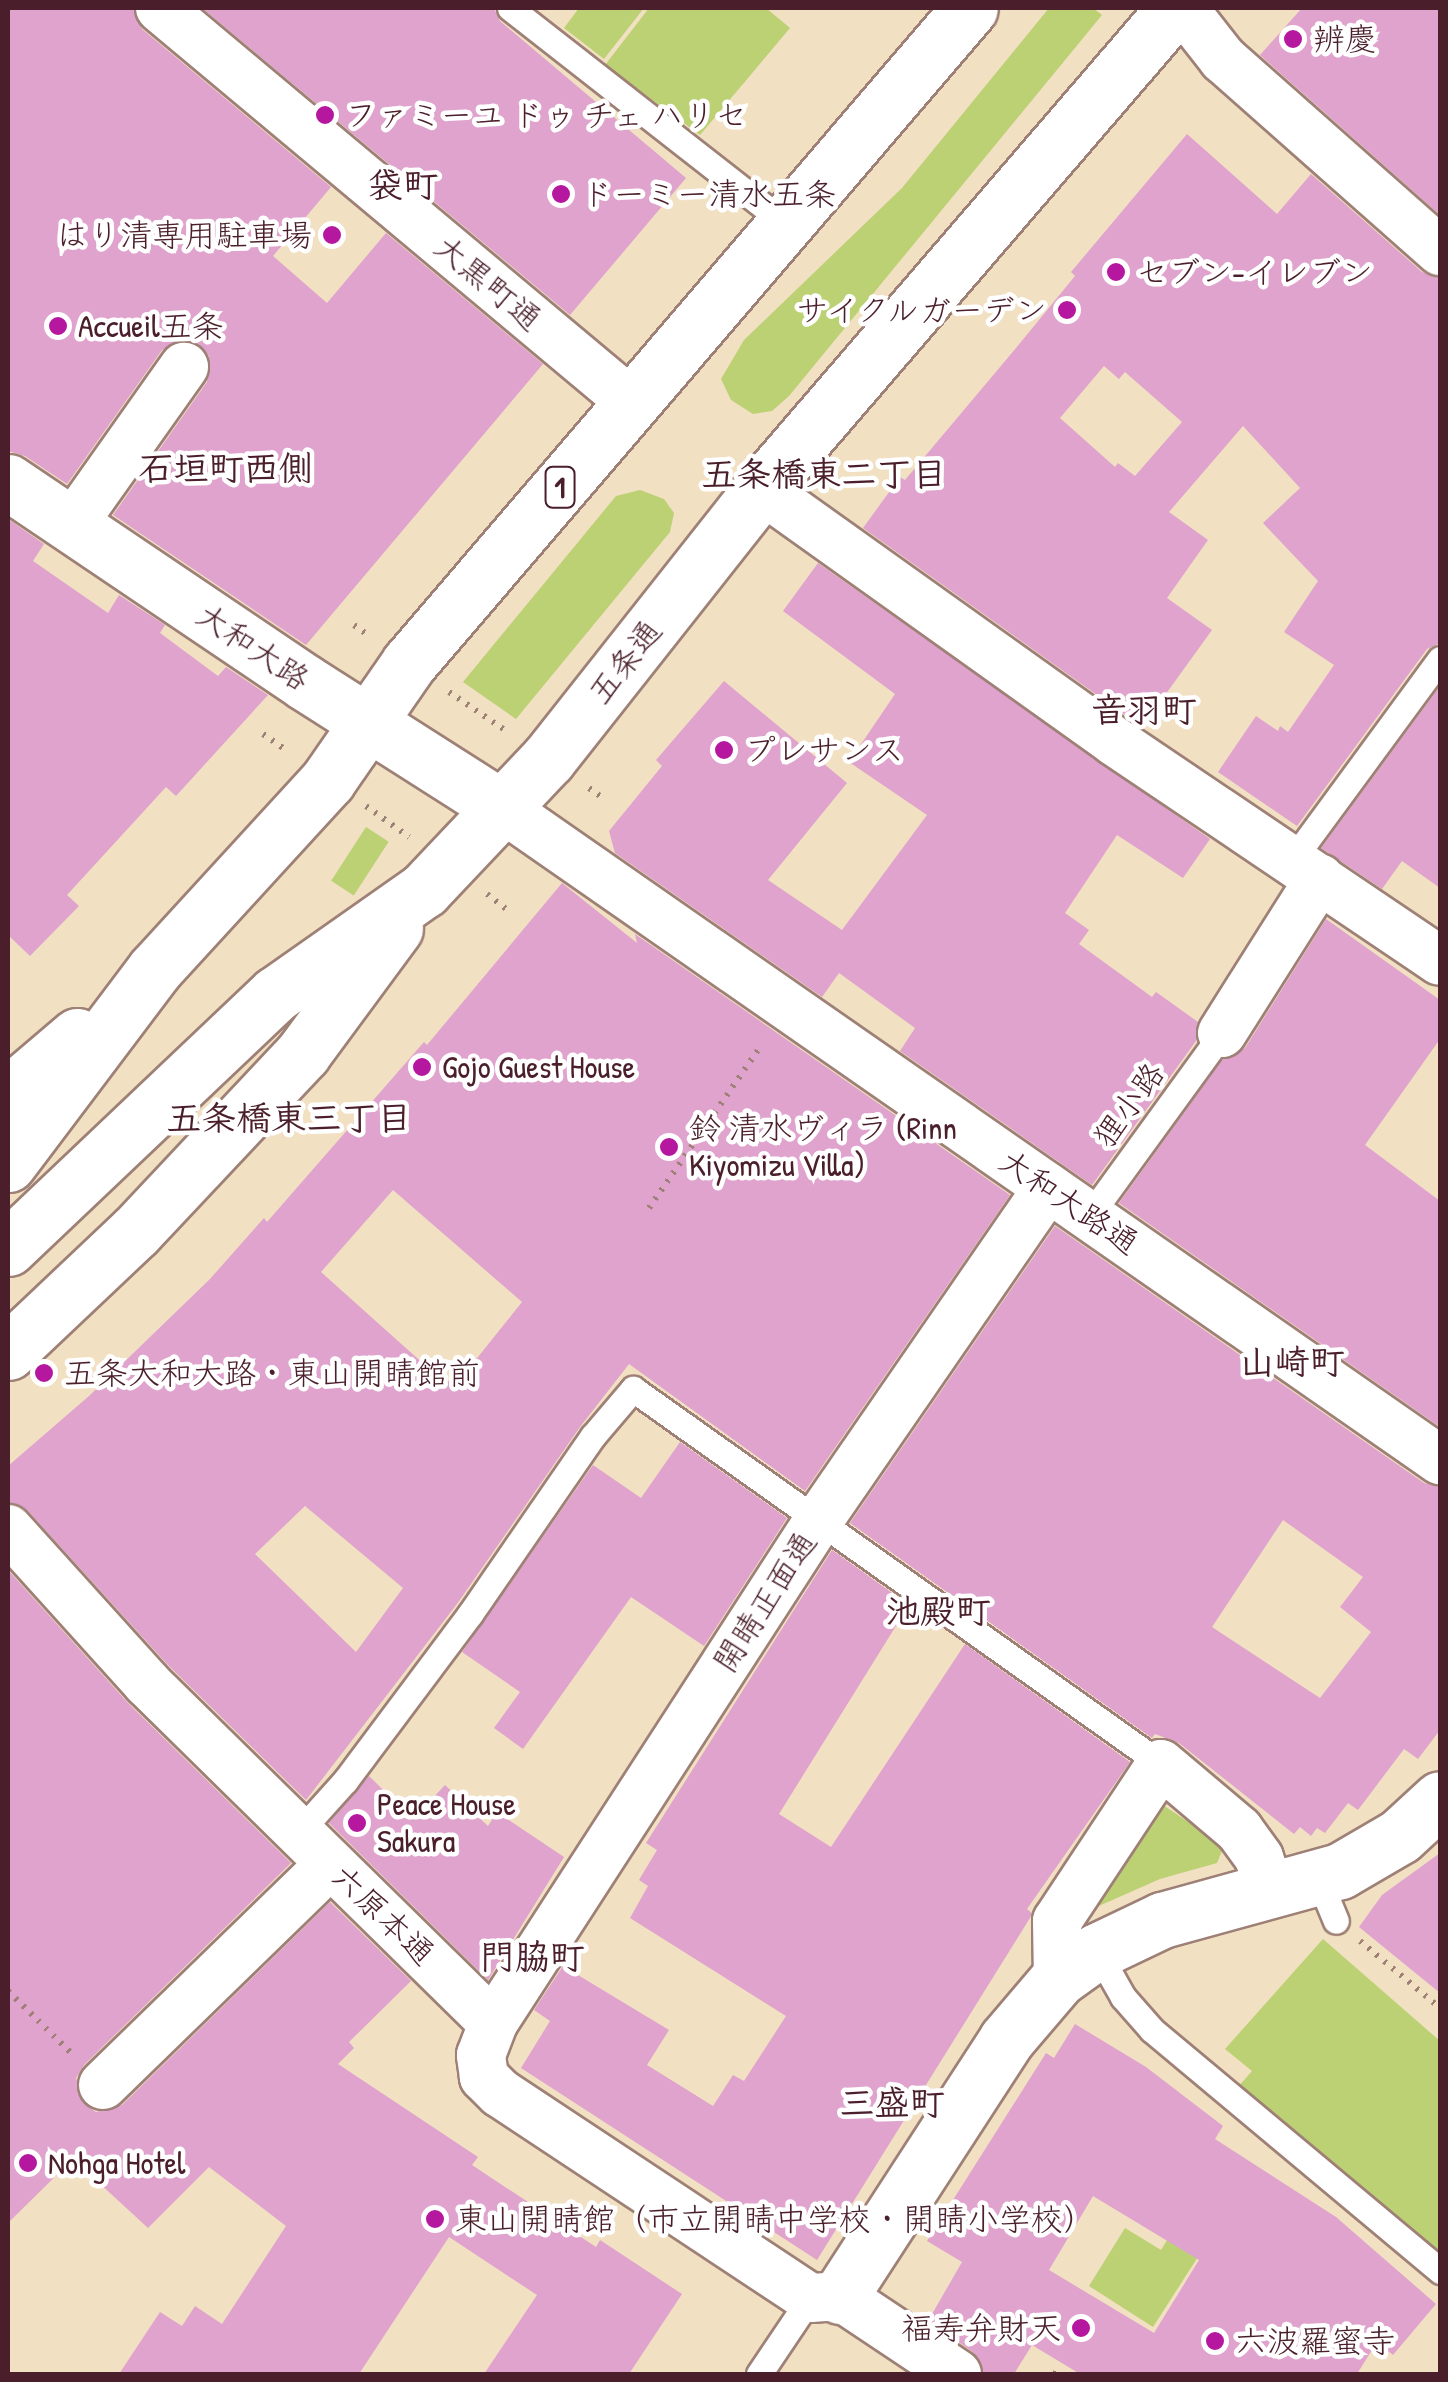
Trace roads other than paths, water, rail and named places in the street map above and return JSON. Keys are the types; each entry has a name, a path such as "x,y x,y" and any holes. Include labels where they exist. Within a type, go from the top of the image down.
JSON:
{"main road":[{"name":"1","path":"8,1164 155,969 328,780 408,663 970,8"},
{"name":"五条通","path":"8,1248 276,994 424,890 548,760 762,489 1175,8"},
{"name":"大和大路","path":"8,482 500,807"},
{"path":"8,1352 136,1231 303,1053 424,890"},
{"name":"1","path":"8,1095 155,969"},
{"path":"825,2297 1013,2029 1078,1965 1162,1920 1308,1898 1380,1849 1440,1799"}],"street":[{"name":"大黒町通","path":"160,8 632,404"},
{"path":"1184,8 1223,59 1440,250"},
{"path":"72,524 184,367"},
{"path":"762,489 1114,741 1440,962"},
{"name":"大和大路通","path":"500,807 1440,1460"},
{"path":"1222,1032 1306,868"},
{"name":"開睛正面通","path":"493,2023 818,1521 1048,1188"},
{"name":"六原本通","path":"8,1529 146,1683 493,2023"},
{"path":"1078,1965 1057,1921 1162,1764 1239,1830 1259,1858 1308,1898"},
{"path":"103,2085 314,1848"},
{"path":"493,2023 482,2046 480,2062 493,2089 825,2297 957,2374"}],"lane":[{"path":"510,8 784,222"},
{"path":"1306,868 1440,658"},
{"name":"狸小路","path":"1090,1215 1222,1032"},
{"path":"314,1848 346,1781 470,1614 593,1436 633,1390 1162,1764"},
{"path":"1078,1965 1122,1997 1152,2030 1440,2270"},
{"path":"759,2374 825,2297"}],"place":[{"name":"辨慶","path":"1293,39"},
{"name":"ファミーユ ドゥ チェ ハリセ","path":"325,115"},
{"name":"ドーミー清水五条","path":"561,194"},
{"name":"はり清専用駐車場","path":"332,235"},
{"name":"セブン-イレブン","path":"1116,272"},
{"name":"サイクルガーデン","path":"1067,310"},
{"name":"Accueil五条","path":"58,326"},
{"name":"プレサンス","path":"724,750"},
{"name":"Gojo Guest House","path":"422,1067"},
{"name":"鈴 清水ヴィラ (Rinn Kiyomizu Villa)","path":"669,1147"},
{"name":"五条大和大路・東山開睛館前","path":"44,1373"},
{"name":"Peace House Sakura","path":"357,1823"},
{"name":"Nohga Hotel","path":"28,2163"},
{"name":"東山開睛館（市立開睛中学校・開睛小学校）","path":"435,2219"},
{"name":"福寿弁財天","path":"1081,2328"},
{"name":"六波羅蜜寺","path":"1215,2341"}],"district":[{"name":"袋町","path":"403,185"},
{"name":"石垣町西側","path":"226,468"},
{"name":"五条橋東二丁目","path":"824,474"},
{"name":"音羽町","path":"1144,710"},
{"name":"五条橋東三丁目","path":"289,1118"},
{"name":"山崎町","path":"1292,1362"},
{"name":"池殿町","path":"938,1611"},
{"name":"門脇町","path":"532,1957"},
{"name":"三盛町","path":"892,2103"}]}
